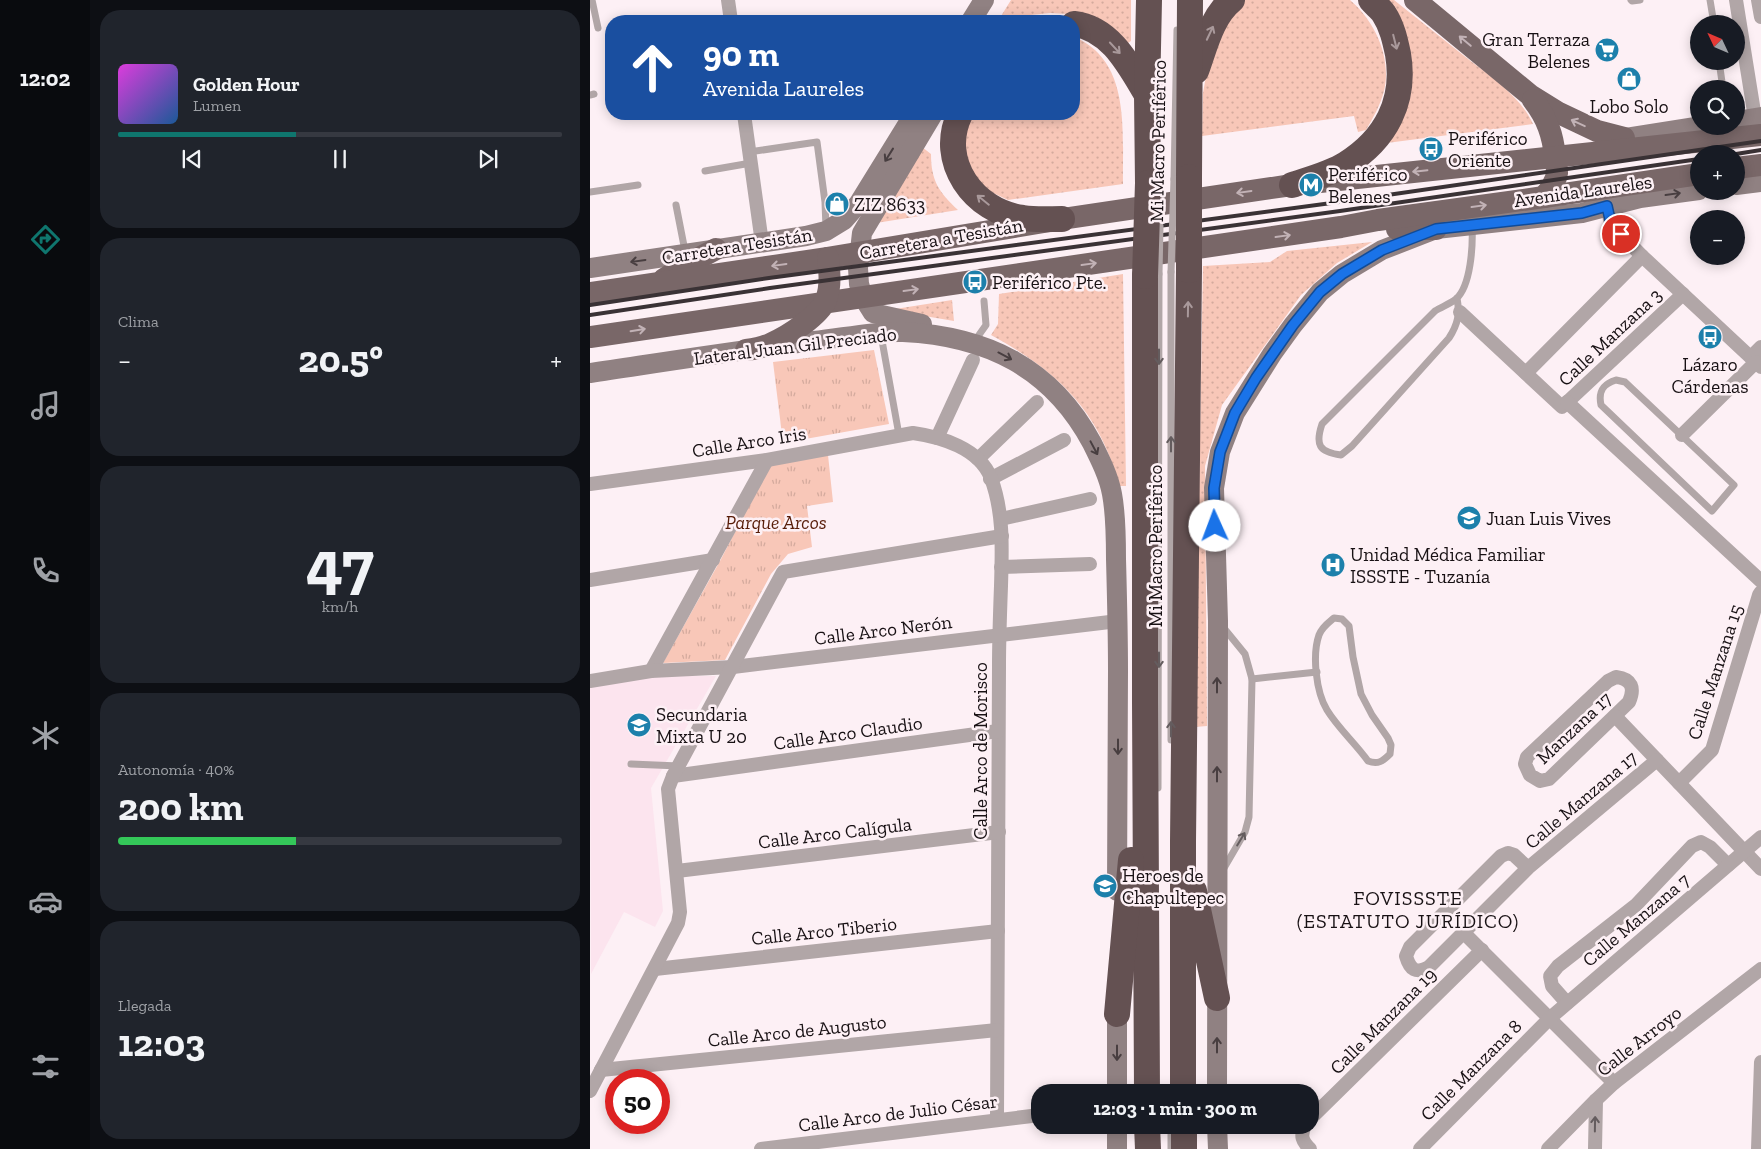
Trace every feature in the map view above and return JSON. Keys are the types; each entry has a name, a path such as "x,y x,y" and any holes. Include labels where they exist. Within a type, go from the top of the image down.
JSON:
{"highway":[{"path":"1147,1084 1145,702 1156,95 1149,0"},
{"path":"1188,96 1209,34 1224,6 1232,0"},
{"path":"1292,185 1345,165 1364,151 1384,130 1398,97 1401,72 1395,37 1384,14 1371,0"},
{"path":"1183,10 1188,96 1181,178 1187,263 1183,841 1184,1084"},
{"path":"1080,26 1094,30 1116,48 1156,95"},
{"path":"957,120 952,139 958,168 965,183 983,202 1004,213 1023,218 1062,219"},
{"path":"1117,1014 1145,702"},
{"path":"1183,841 1217,998"},
{"path":"1147,1134 1148,1149"},
{"path":"1184,1134 1184,1149"}],"main road":[{"path":"975,15 984,0"},
{"path":"991,15 1000,0"},
{"path":"1415,0 1530,95 1559,113 1589,128 1624,138"},
{"path":"1530,95 1548,122 1553,139 1557,173 1553,186 1544,197"},
{"name":"Carretera Tesistán","path":"590,268 762,243 826,231 844,220 859,203 910,120"},
{"path":"929,120 862,233 858,268 863,297 873,313 945,330 968,348"},
{"name":"Avenida Laureles","path":"1292,185 1555,156 1753,122"},
{"name":"Avenida Laureles","path":"1555,156 1569,146 1690,128"},
{"path":"1745,167 1761,165"},
{"name":"Avenida Laureles","path":"1187,263 1378,220 1690,175"},
{"path":"1745,184 1761,182"},
{"name":"Carretera a Tesistán","path":"590,293 828,258 1062,219 1292,185"},
{"name":"Avenida Laureles","path":"1217,1084 1218,621 1214,488 1220,452 1235,413 1272,354 1320,292 1342,274 1382,250 1436,229 1582,213 1640,198 1690,191"},
{"path":"1341,227 1436,229"},
{"path":"658,283 686,264 716,249"},
{"path":"746,350 760,348 784,337 806,322 826,301 830,273 828,258"},
{"path":"590,337 826,301 1187,263"},
{"name":"Lateral Juan Gil Preciado","path":"590,373 746,350 901,332 928,334 968,348 1000,353 1030,370 1051,387 1069,407 1084,428 1097,453 1112,493 1116,526 1118,621 1117,1084"},
{"path":"1117,1134 1117,1149"},
{"path":"1218,1134 1218,1149"}],"street":[{"path":"728,0 730,15"},
{"path":"1736,0 1753,122"},
{"path":"1758,0 1761,17"},
{"path":"745,120 762,243"},
{"path":"1607,206 1611,224 1642,256 1756,362"},
{"path":"1526,373 1642,256"},
{"name":"Calle Manzana 3","path":"1565,405 1683,294"},
{"path":"1460,312 1526,373 1565,405 1760,591"},
{"path":"1682,435 1756,362 1761,347"},
{"path":"937,438 968,348"},
{"path":"978,459 1037,402"},
{"name":"Calle Arco Iris","path":"590,484 766,460 913,433"},
{"name":"Calle Arco de Morisco","path":"913,433 957,445 978,459 990,479 999,504 1001,519 998,731 997,1119"},
{"path":"990,479 1064,440"},
{"path":"651,671 766,460"},
{"path":"1001,519 1090,499"},
{"path":"590,1091 678,923 680,912 677,871 668,789 783,572 1002,536"},
{"path":"590,580 713,560"},
{"path":"1001,567 1090,564"},
{"name":"Calle Manzana 15","path":"1679,783 1712,750 1760,591"},
{"name":"Calle Arco Nerón","path":"590,681 651,671 733,666 1118,621"},
{"name":"Manzana 17","path":"1624,678 1630,684 1633,694 1629,702 1615,716 1549,779 1540,781 1530,775 1525,764 1527,757 1608,681 1624,678"},
{"path":"1615,716 1761,869"},
{"name":"Calle Arco Claudio","path":"676,771 998,731"},
{"name":"Calle Manzana 17","path":"1528,868 1508,852 1502,856 1410,947 1406,956 1409,964 1415,970 1422,971 1429,967 1528,868 1657,760"},
{"name":"Calle Arco Calígula","path":"677,871 999,832"},
{"name":"Calle Manzana 7","path":"1550,1018 1761,837"},
{"name":"Calle Manzana 7","path":"1567,1003 1552,986 1550,976 1558,966 1636,905 1692,846 1701,842 1710,846 1728,865"},
{"name":"Calle Arco Tiberio","path":"655,969 998,931"},
{"path":"1464,933 1614,1083"},
{"name":"Calle Manzana 19","path":"1319,1110 1482,950"},
{"name":"Calle Arroyo","path":"1548,1149 1614,1083 1761,969"},
{"name":"Calle Manzana 8","path":"1420,1149 1550,1018"},
{"name":"Calle Arco de Augusto","path":"601,1070 997,1030"},
{"path":"1758,1149 1761,1062"},
{"path":"1595,1149 1596,1100"},
{"name":"Calle Arco de Julio César","path":"761,1149 824,1145 997,1119 1031,1116"},
{"path":"1302,1134 1302,1138 1310,1149"}],"lane":[{"path":"592,0 598,28"},
{"path":"1631,0 1640,0"},
{"path":"1710,0 1712,15"},
{"name":"Mi Macro Periférico","path":"1181,178 1183,10"},
{"path":"705,171 750,157 817,142 825,202 826,231"},
{"path":"590,192 638,185"},
{"name":"Mi Macro Periférico","path":"1154,191 1160,209"},
{"path":"676,204 686,254"},
{"name":"Mi Macro Periférico","path":"1158,794 1152,275 1160,218"},
{"path":"1457,298 1460,312 1456,326 1449,338 1352,446 1341,455 1328,453 1320,446 1318,438 1322,424 1434,311 1457,298 1472,261 1472,224"},
{"name":"Mi Macro Periférico","path":"1171,752 1187,263"},
{"path":"968,348 986,325 984,301"},
{"path":"880,333 898,435"},
{"path":"1616,380 1624,382 1682,435 1734,485 1712,511 1601,405 1602,389 1608,383 1616,380"},
{"path":"1334,618 1342,619 1349,626 1353,658 1361,694 1391,745 1390,754 1383,761 1374,764 1368,761 1327,710 1320,693 1317,672 1316,649 1319,633 1334,618"},
{"path":"1217,881 1245,832 1249,817 1252,679 1245,654 1218,621"},
{"path":"1252,679 1317,672"},
{"path":"631,764 676,771"},
{"path":"1155,1134 1155,1149"},
{"path":"1170,1149 1171,1134"}],"shaded area":[{"path":"652,676 716,676 651,788 663,911 655,927 624,912 591,974 590,685"}],"green space":[{"path":"1011,0 1131,0 1131,41 1125,45 1080,21 1080,15 1050,13 1002,15"},
{"path":"1242,0 1350,0 1359,9 1374,29 1386,66 1384,91 1376,112 1366,130 1358,132 1354,116 1202,136 1203,93 1212,42"},
{"path":"1380,0 1394,0 1492,78 1520,104 1533,124 1379,144 1394,126"},
{"path":"1080,40 1093,48 1106,63 1115,81 1120,100 1123,184 1008,200 989,191 976,178 962,150 966,120 1080,120"},
{"path":"922,147 931,154 931,163 937,185 958,210 876,223"},
{"path":"1372,242 1337,263 1301,295 1222,405 1205,466 1207,726 1195,727 1203,266 1270,262 1287,251"},
{"path":"1123,274 1126,486 1119,486 1101,436 1073,396 1036,363 991,335 998,324 999,294"},
{"path":"952,300 954,321 889,310"},
{"path":"874,350 889,424 783,443 773,362"},
{"name":"Parque Arcos","path":"828,455 833,502 807,506 812,547 788,554 771,574 725,660 663,663 720,561 769,466"}],"railway":[{"path":"590,305 769,278 1339,202 1761,141"},
{"path":"1745,153 1761,150"},
{"path":"590,315 770,288 1340,211 1690,160"}],"place":[{"name":"Gran Terraza Belenes","path":"1607,50"},
{"name":"Lobo Solo","path":"1629,79"},
{"name":"Periférico Oriente","path":"1431,149"},
{"name":"Periférico Belenes","path":"1311,185"},
{"name":"ZIZ 8633","path":"837,204"},
{"name":"Periférico Pte.","path":"975,282"},
{"name":"Lázaro Cárdenas","path":"1710,337"},
{"name":"Juan Luis Vives","path":"1469,518"},
{"name":"Unidad Médica Familiar ISSSTE - Tuzanía","path":"1333,565"},
{"name":"Secundaria Mixta U 20","path":"639,725"},
{"name":"Heroes de Chapultepec","path":"1105,886"}],"district":[{"name":"FOVISSSTE (ESTATUTO JURÍDICO)","path":"1408,910"}],"route":[{"path":"1215,526 1214,488 1220,452 1235,413 1256,378 1293,325 1320,292 1342,274 1382,250 1436,229 1582,213 1607,206 1611,224 1621,234"}]}
